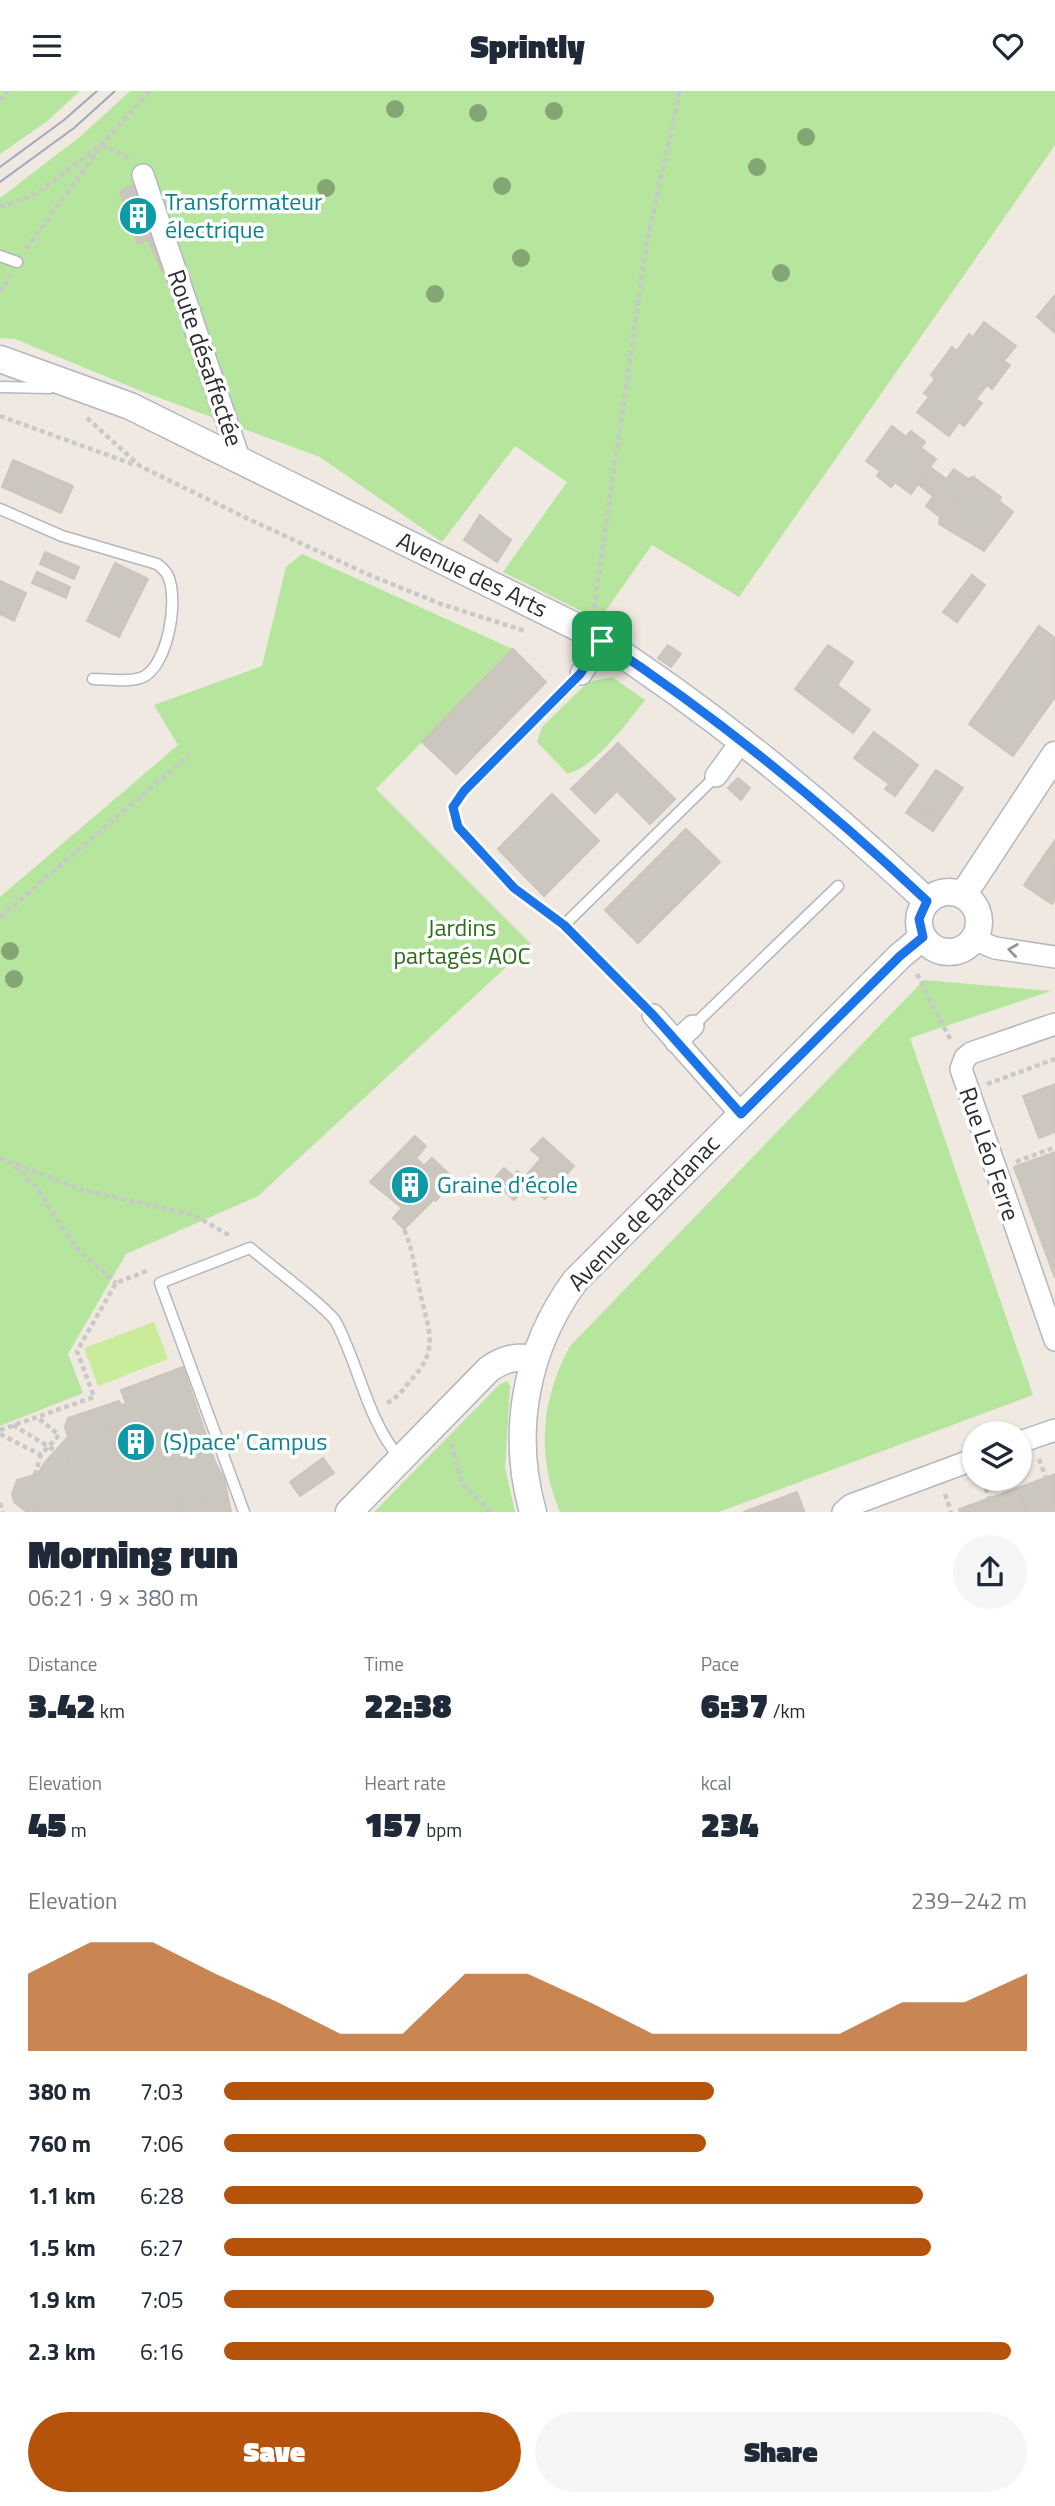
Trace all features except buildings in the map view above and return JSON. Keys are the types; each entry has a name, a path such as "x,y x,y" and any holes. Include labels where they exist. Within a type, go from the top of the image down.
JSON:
{"street":[{"name":"Route désaffectée","path":"141,169 240,461"},
{"name":"Avenue des Arts","path":"0,359 103,395 596,637 743,740 822,804 927,901"},
{"path":"580,674 596,637"},
{"path":"716,776 743,740"},
{"path":"963,895 1055,755"},
{"path":"944,892 963,895 977,910 979,920 973,939 957,951 947,952 929,945 923,937 919,919 927,901 944,892"},
{"name":"Avenue de Bardanac","path":"533,1512 526,1478 523,1427 527,1385 548,1321 575,1281 900,956 923,937"},
{"path":"973,939 996,948 1055,957"},
{"path":"653,1015 741,1114"},
{"name":"Rue Léo Ferre","path":"1055,1024 971,1053 965,1058 961,1074 1055,1340"},
{"path":"676,1042 693,1026"},
{"path":"349,1512 489,1369 502,1360 518,1356 534,1359"},
{"path":"1032,1438 1055,1430"},
{"path":"840,1512 962,1464"}],"lane":[{"path":"0,256 17,262"},
{"path":"0,387 59,389 103,395"},
{"path":"0,509 62,536 157,564 168,574 172,590 166,646 157,667 141,678 93,679"},
{"path":"580,674 464,791 453,807 458,827 514,888 564,925 653,1015"},
{"path":"564,925 716,776"},
{"path":"693,1026 838,886"},
{"path":"244,1512 160,1283 250,1248 335,1319 386,1443 401,1459"}],"path":[{"path":"0,100 9,91"},
{"path":"0,292 17,262 101,145 150,91"},
{"path":"596,637 647,241 680,91"},
{"path":"101,145 141,169"},
{"path":"0,207 36,194 101,145"},
{"path":"59,389 139,466"},
{"path":"0,416 117,461 139,466 367,574 474,615 533,633"},
{"path":"0,918 189,755"},
{"path":"900,956 919,977 948,1036 965,1058"},
{"path":"967,1091 1055,1059"},
{"path":"995,1170 1055,1147"},
{"path":"0,1158 82,1190 194,1215 250,1248"},
{"path":"8,1161 36,1187 75,1247 116,1283"},
{"path":"371,1410 395,1399 425,1365 430,1353 426,1310 420,1295 412,1247 404,1229"},
{"path":"0,1432 94,1397 77,1351 116,1283 155,1268 160,1283"},
{"path":"35,1475 41,1455 59,1435 37,1417"},
{"path":"32,1512 38,1481 57,1452 74,1437 91,1428 128,1420 148,1422 183,1436 216,1472"},
{"path":"437,1423 447,1432 462,1484 491,1512"},
{"path":"13,1425 57,1452 74,1469"},
{"path":"0,1432 41,1455"},
{"path":"180,1477 212,1465"},
{"path":"220,1480 225,1498"},
{"path":"178,1505 222,1489"},
{"path":"986,1491 989,1498"},
{"path":"0,1503 4,1512"}],"green space":[{"path":"0,91 80,91 46,122 0,154"},
{"path":"130,91 1055,91 1055,145 739,597 652,545 599,620 503,572 567,482 515,446 442,542 320,457 141,391 15,339 0,338 0,198 81,136"},
{"name":"Jardins partagés AOC","path":"302,554 513,649 376,789 531,944 258,1196 126,1254 68,1354 83,1393 0,1426 0,897 178,745 154,705 262,666 286,567"},
{"path":"612,677 645,700 598,754 587,764 567,773 537,742 542,727 588,682"},
{"path":"924,980 1051,991 910,1038 1033,1395 719,1512 560,1512 547,1469 545,1427 553,1387 570,1346"},
{"path":"154,1322 168,1359 98,1386 84,1348"},
{"path":"507,1381 510,1386 505,1467 515,1512 374,1512 500,1384"}],"tram line":[{"path":"0,167 64,120 97,91"},
{"path":"0,182 74,128 115,91"}],"place":[{"name":"Transformateur électrique","path":"138,216"},
{"name":"Graine d'école","path":"410,1185"},
{"name":"(S)pace' Campus","path":"136,1442"}],"route":[{"path":"602,641 717,720 768,759 822,804 927,901 921,909 919,919 919,929 923,937 900,956 741,1114 653,1015 564,925 514,888 458,827 453,807 464,791 580,674 602,641"}]}
